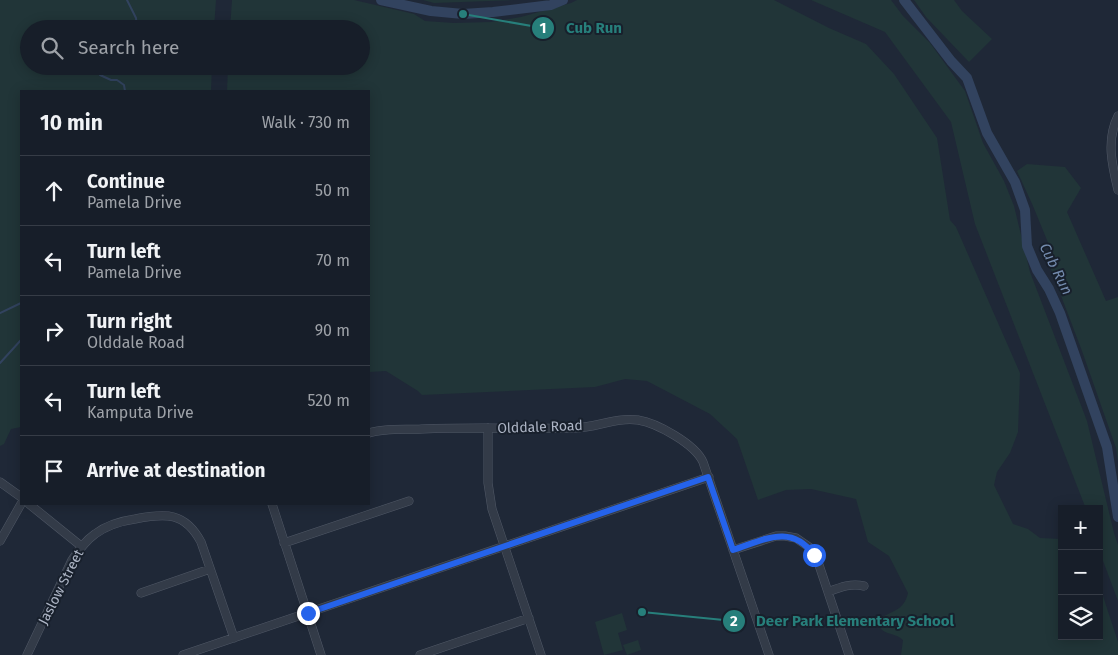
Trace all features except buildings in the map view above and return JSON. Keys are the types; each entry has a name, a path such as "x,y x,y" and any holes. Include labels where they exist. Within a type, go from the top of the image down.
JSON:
{"street":[{"path":"1118,116 1110,139 1111,160 1118,190"},
{"name":"Olddale Road","path":"370,433 426,429 576,428 616,420 640,420 691,446 701,458 769,655"},
{"path":"488,428 489,494 542,655"},
{"path":"183,655 708,477"},
{"path":"0,482 20,496"},
{"path":"284,543 409,501"},
{"path":"0,541 20,505"},
{"path":"30,505 81,546"},
{"path":"272,505 321,655"},
{"name":"Jaslow Street","path":"27,655 72,560 81,546 97,532 113,524 155,515 168,515 184,521 195,532 201,542 234,638"},
{"path":"733,550 776,536 796,538 809,547 814,555 850,655"},
{"path":"141,593 210,569"},
{"path":"828,592 847,585 864,586"},
{"path":"420,655 529,618"}],"green space":[{"path":"0,0 216,0 215,20 20,20 20,75 212,75 211,90 20,90 20,427 11,429 4,444 0,446"},
{"path":"232,0 354,0 414,14 425,21 454,23 491,22 521,17 577,0 774,0 829,28 866,44 894,74 937,138 950,220 956,227 1020,373 1018,432 1010,453 997,472 994,485 1013,524 1028,529 1040,538 1058,539 1058,640 1103,640 1103,596 1118,642 1118,655 901,655 903,640 886,632 878,624 881,618 904,603 908,593 889,556 868,542 856,499 811,489 786,490 758,500 737,439 710,414 647,381 625,379 595,387 422,395 386,371 370,372 370,90 227,90 228,75 370,75 370,20 231,20"},
{"path":"423,0 515,0 434,3"},
{"path":"811,0 891,0 903,16 930,43 965,91 983,143 1004,181 1014,206 1030,272 1087,421 1118,545 1118,601 1103,561 1103,505 1084,505 975,224 951,122 885,32"},
{"path":"914,0 954,0 962,11 992,39 969,62 926,17"},
{"path":"1027,164 1065,167 1081,188 1067,212 1106,301 1118,297 1118,462 1116,448 1049,264 1049,245 1017,171"},
{"path":"622,613 627,630 618,633 623,650 604,655 595,622"},
{"path":"638,640 641,650 627,655 623,645"}],"waterway":[{"path":"127,0 136,20"},
{"name":"Cub Run","path":"381,0 431,11 463,14 551,5 563,0"},
{"name":"Cub Run","path":"904,0 951,61 967,78 987,133 1015,182 1025,210 1027,246 1037,270 1049,289 1060,313 1107,447 1118,517"},
{"path":"100,75 111,80 117,80 124,85 125,90"},
{"path":"0,313 20,303"},
{"path":"0,363 20,341"}],"place":[{"name":"Cub Run","path":"463,14"},
{"name":"Deer Park Elementary School","path":"642,612"}],"route":[{"path":"308,613 708,477 733,550 776,536 785,536 802,541 814,555"}]}
